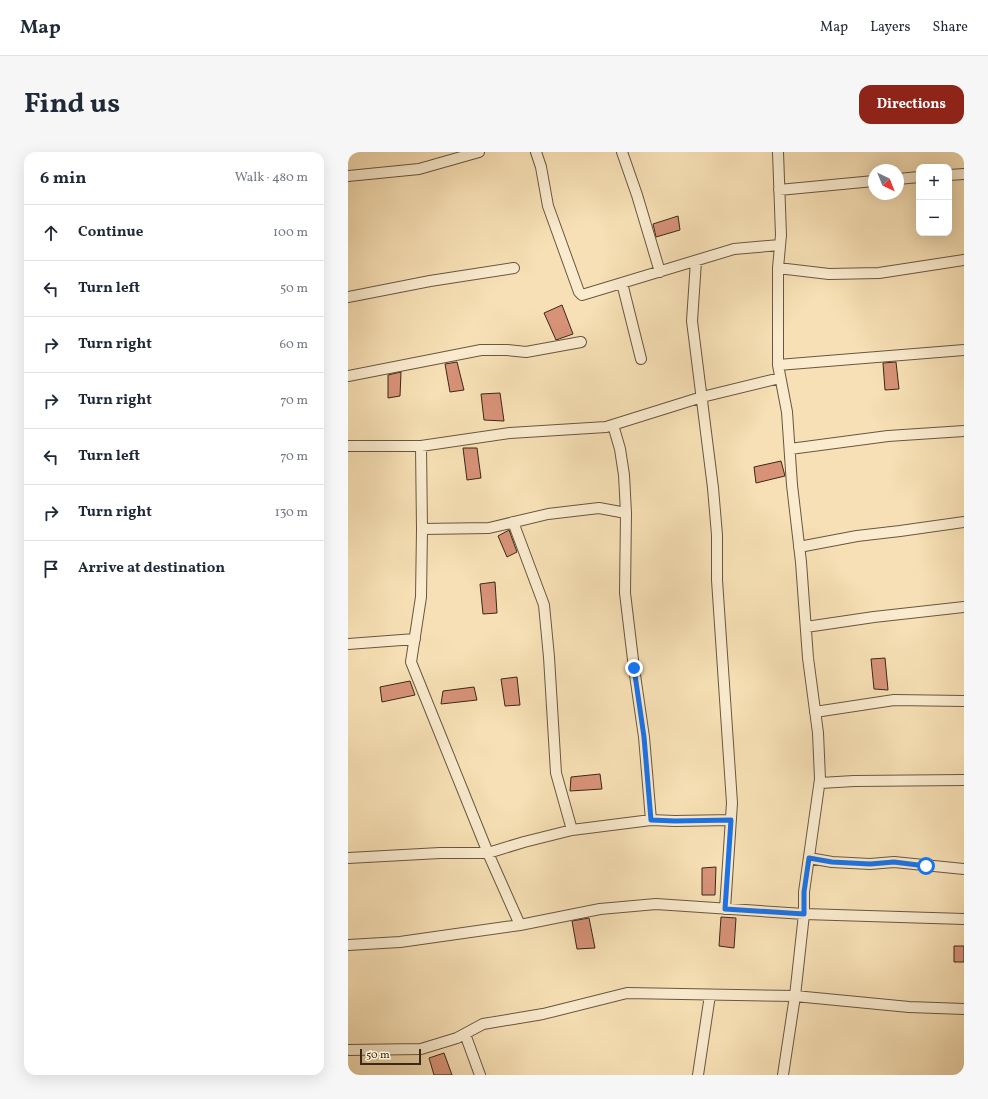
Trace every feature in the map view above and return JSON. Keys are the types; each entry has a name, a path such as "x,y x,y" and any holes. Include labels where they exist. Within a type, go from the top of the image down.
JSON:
{"street":[{"path":"348,176 419,169 479,152"},
{"path":"536,152 541,167 548,206 579,292 582,295 734,249 780,245"},
{"path":"622,152 637,195 660,272"},
{"path":"778,152 781,235 778,268 778,365 787,412 806,627 818,733 820,783 804,892 804,914 795,996 783,1075"},
{"path":"952,175 964,174"},
{"path":"904,178 916,177"},
{"path":"779,190 868,183"},
{"path":"778,268 829,274 879,273 964,260"},
{"path":"696,261 692,321 713,488 717,535 717,580 721,654 731,779 732,803 725,909"},
{"path":"348,297 430,281 514,268"},
{"path":"622,283 641,359"},
{"path":"348,376 481,350 526,352 581,342"},
{"path":"778,365 964,350"},
{"path":"348,446 421,446 510,433 606,427 702,397 780,378"},
{"path":"613,425 620,449 624,475 626,513 625,593 644,737 651,820"},
{"path":"790,449 888,436 964,431"},
{"path":"421,446 421,597 411,662 488,853 520,925"},
{"path":"422,528 488,528 548,514 599,508 626,513"},
{"path":"513,522 544,604 549,657 556,773 572,830"},
{"path":"799,547 857,536 964,522"},
{"path":"806,627 874,617 964,607"},
{"path":"348,644 415,639"},
{"path":"815,712 894,700 964,701"},
{"path":"820,783 854,781 964,780"},
{"path":"348,858 440,853 488,853 572,830 651,820 731,820"},
{"path":"809,858 832,862 870,864 894,862 964,869"},
{"path":"348,945 400,942 520,925 600,909 656,904 804,914 964,919"},
{"path":"348,1050 422,1049 457,1038 483,1024 543,1014 627,993 795,996 910,1007 964,1009"},
{"path":"698,1075 710,995"},
{"path":"465,1034 480,1075"}],"building":[{"path":"678,216 680,230 656,237 653,224"},
{"path":"562,305 573,334 556,340 544,313"},
{"path":"457,362 464,390 450,392 445,364"},
{"path":"896,362 899,389 885,390 883,363"},
{"path":"401,372 400,396 388,398 388,375"},
{"path":"500,393 504,421 484,420 481,394"},
{"path":"463,448 477,448 481,478 467,480"},
{"path":"781,461 785,476 756,483 754,467"},
{"path":"509,530 517,552 507,557 498,536"},
{"path":"495,582 497,613 483,614 480,584"},
{"path":"885,658 888,690 874,689 871,659"},
{"path":"517,677 520,705 505,706 501,679"},
{"path":"410,681 415,695 382,702 380,687"},
{"path":"474,687 477,700 441,704 443,691"},
{"path":"600,774 602,789 570,791 571,777"},
{"path":"716,867 715,895 702,895 702,868"},
{"path":"721,917 736,918 734,948 719,946"},
{"path":"589,918 595,948 577,949 572,921"},
{"path":"954,946 964,946 964,962 954,962"},
{"path":"444,1053 452,1075 434,1075 429,1058"}],"route":[{"path":"634,668 644,737 651,820 731,820 725,909 804,914 804,892 809,858 832,862 870,864 894,862 926,866"}]}
